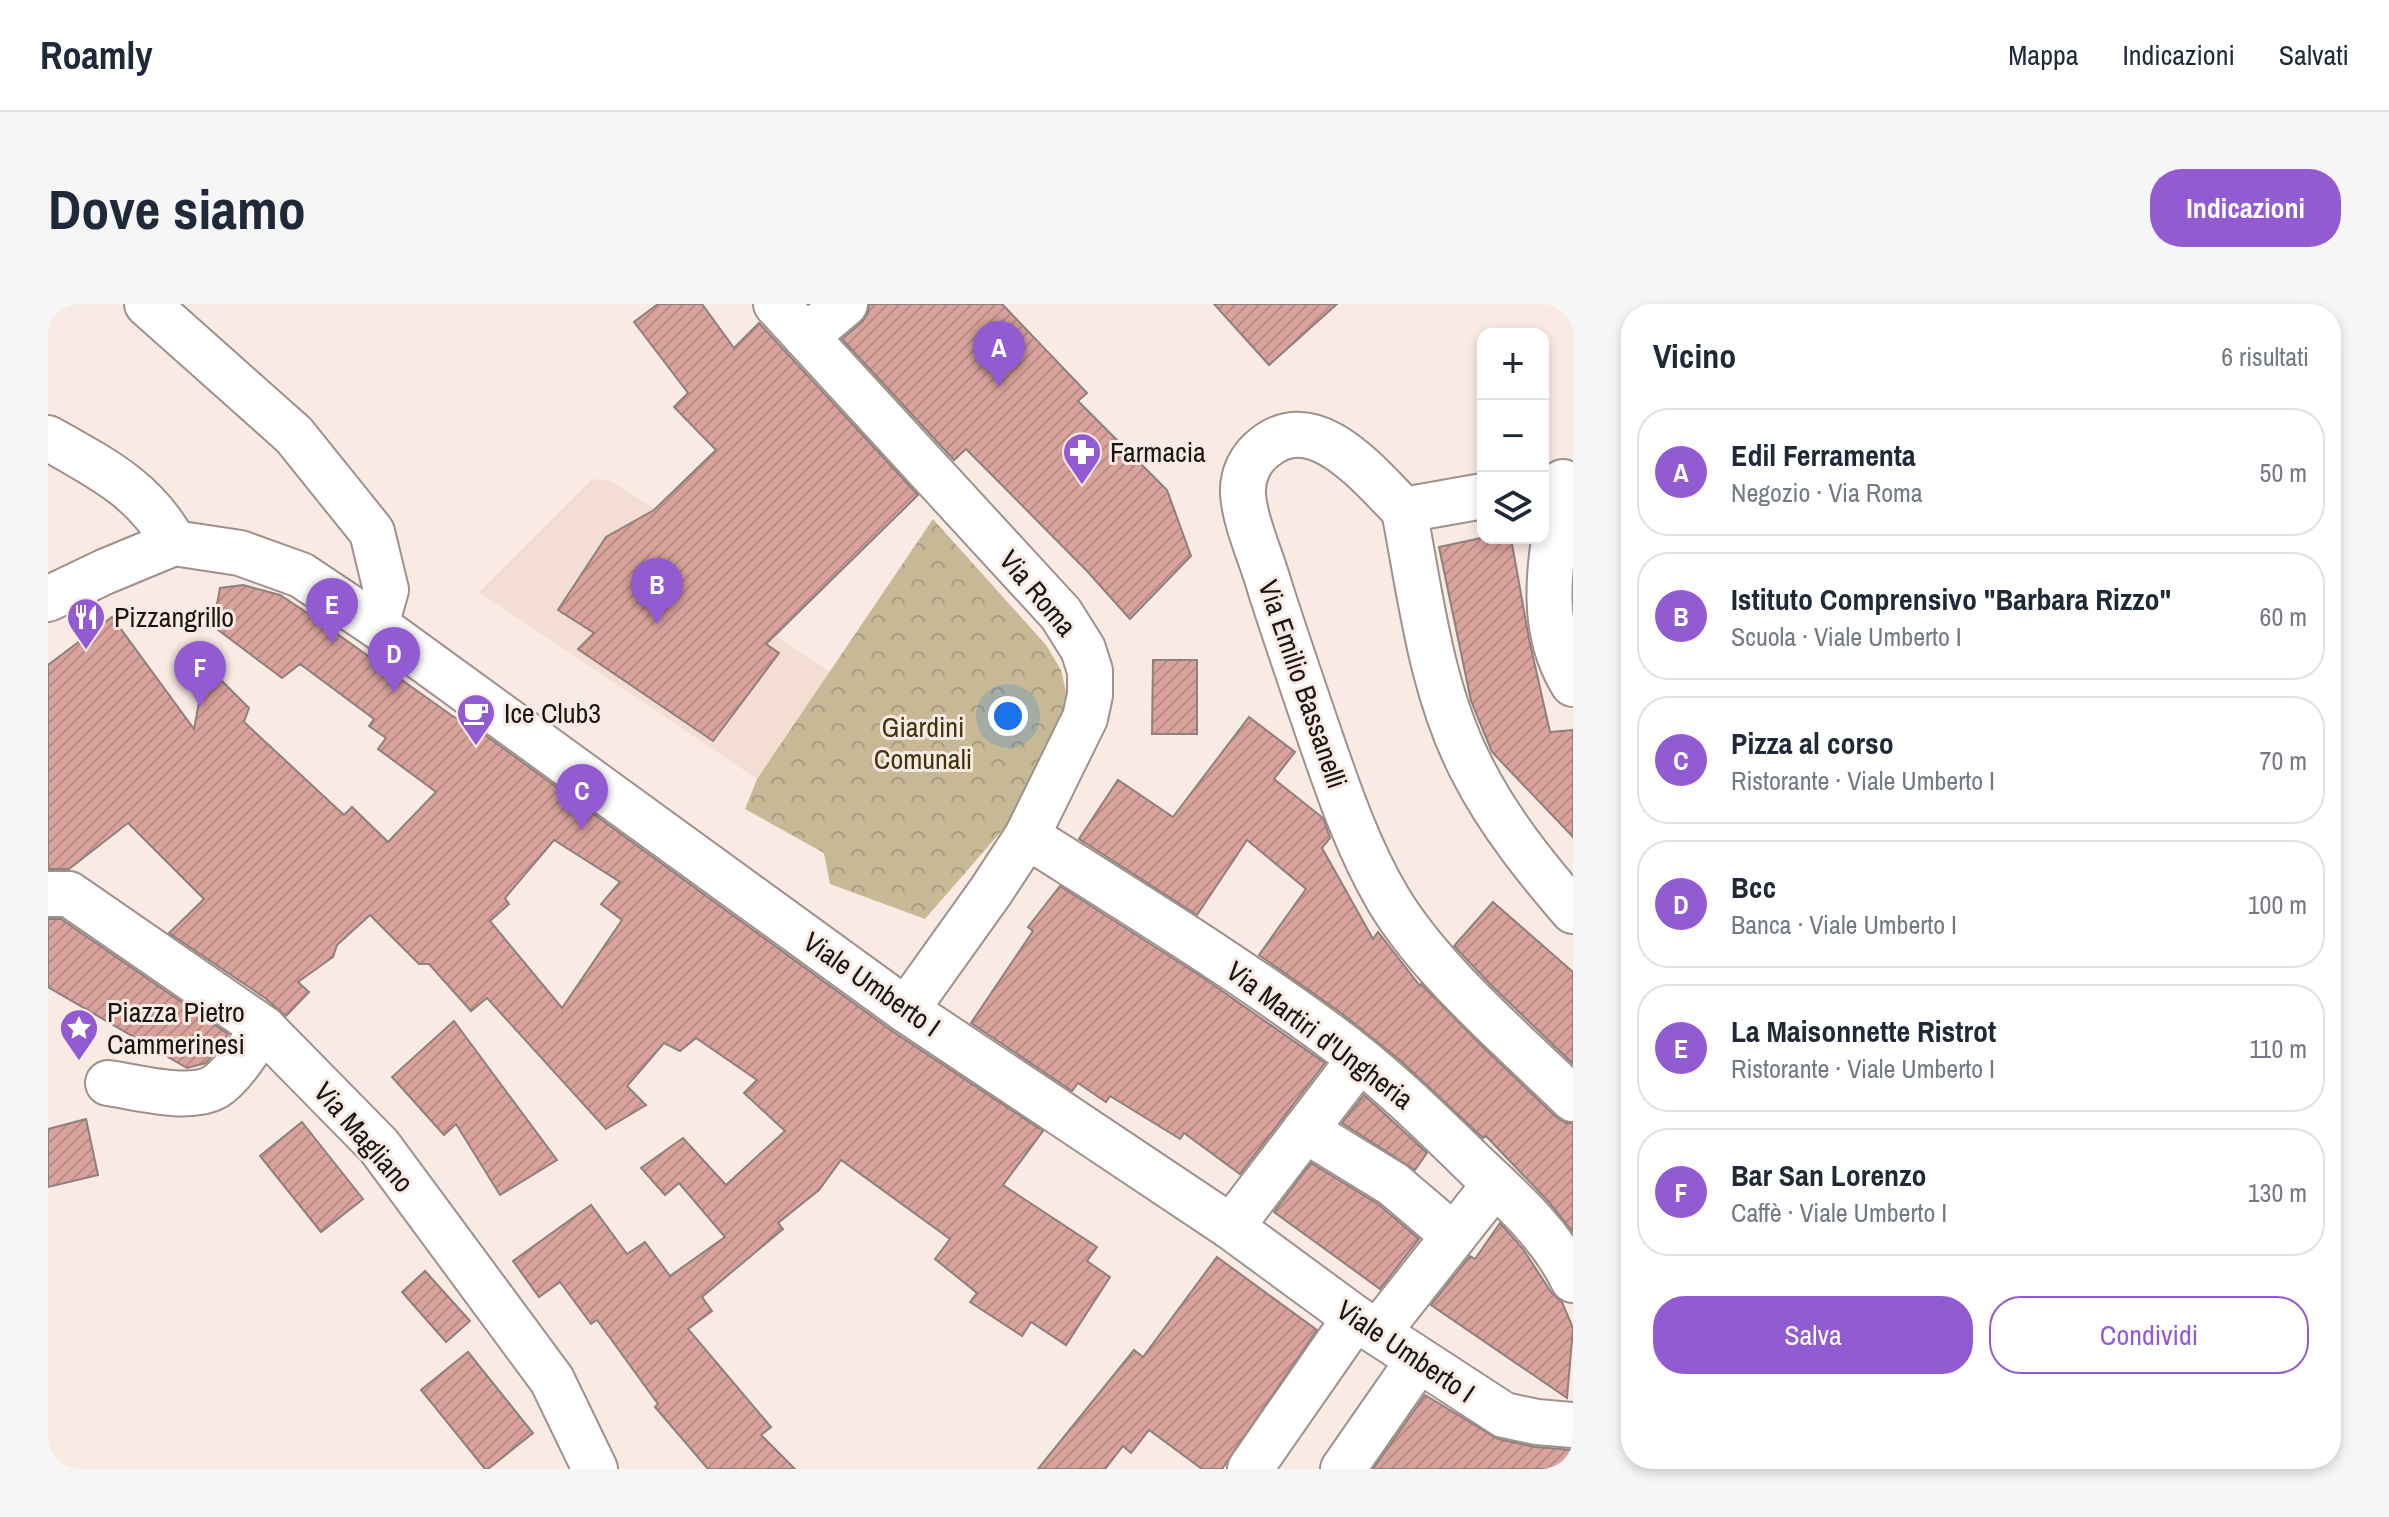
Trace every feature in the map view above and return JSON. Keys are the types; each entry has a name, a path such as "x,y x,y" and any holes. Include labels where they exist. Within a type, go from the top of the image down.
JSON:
{"street":[{"path":"147,304 294,435 372,532 386,590 376,625"},
{"name":"Via Roma","path":"776,304 1061,614 1083,649 1091,683 1085,718 1027,836 906,1010"},
{"path":"806,337 845,304"},
{"name":"Via Emilio Bassanelli","path":"1404,510 1350,457 1320,438 1291,435 1267,445 1256,454 1244,479 1245,506 1280,620 1342,800 1365,856 1388,899 1431,957 1573,1099"},
{"path":"48,438 121,480 163,522 174,543 48,599"},
{"path":"1560,482 1548,599 1554,642 1573,684"},
{"path":"1477,497 1404,510 1438,679 1462,747 1498,813 1547,881 1573,911"},
{"name":"Viale Umberto I","path":"174,543 240,553 301,575 376,625 906,1010 1231,1227 1418,1361 1504,1415 1573,1425"},
{"name":"Via Martiri d'Ungheria","path":"1027,836 1208,950 1328,1034 1410,1101 1495,1184 1547,1238 1573,1280"},
{"name":"Via Magliano","path":"48,894 69,894 263,1028 388,1158 552,1380 595,1469"},
{"path":"108,1083 184,1094 214,1087 237,1064 263,1028"},
{"path":"1231,1227 1359,1060"},
{"path":"1305,1130 1393,1184 1454,1236"},
{"path":"1250,1469 1366,1325 1454,1236 1495,1184"},
{"path":"1343,1469 1418,1361"}],"shaded area":[{"path":"592,479 610,481 692,532 710,504 799,612 777,637 830,672 757,779 479,592"}],"green space":[{"name":"Giardini Comunali","path":"933,519 1046,645 1061,670 1068,700 1024,805 925,919 830,884 824,853 745,809 757,779"}],"building":[{"path":"658,304 702,304 734,348 759,323 918,495 766,644 779,653 713,741 578,649 594,633 558,610 606,537 654,510 716,450 674,407 688,393 634,322"},
{"path":"869,304 1002,304 1087,393 1078,401 1167,490 1191,556 1130,619 966,449 954,460 842,339 862,322"},
{"path":"1214,304 1337,304 1269,365"},
{"path":"1477,539 1477,544 1512,544 1550,732 1573,730 1573,837 1492,752 1471,701 1439,547"},
{"path":"243,585 280,595 315,618 451,715 485,735 892,1031 1043,1131 1003,1185 1097,1247 1087,1261 1110,1277 1066,1345 1031,1322 1022,1336 970,1302 977,1293 935,1259 950,1239 841,1160 819,1190 778,1223 783,1229 702,1297 712,1311 688,1329 771,1427 761,1435 795,1469 708,1469 655,1407 658,1404 597,1320 591,1324 560,1282 539,1297 513,1261 591,1205 627,1254 645,1242 670,1276 725,1237 679,1183 665,1195 641,1168 683,1138 726,1185 785,1131 744,1093 757,1080 696,1038 680,1051 664,1043 627,1086 646,1105 606,1129 487,998 471,1011 429,964 419,964 370,915 337,945 333,957 298,982 309,992 286,1016 265,998 169,933 204,899 128,823 69,869 48,869 48,665 112,617 194,729 206,665 249,708 244,722 344,815 352,807 388,842 436,792 378,749 386,738 369,726 374,719 300,664 282,678 213,626 220,588","holes":["554,840 620,882 601,904 622,920 562,1008 490,921 509,904 505,898"]},
{"path":"1153,660 1197,660 1197,734 1152,734"},
{"path":"1249,717 1295,752 1274,779 1323,818 1330,838 1322,848 1373,939 1378,932 1420,986 1556,1117 1573,1123 1573,1232 1486,1136 1483,1138 1401,1061 1341,1013 1259,955 1306,889 1247,840 1197,915 1079,839 1118,780 1173,817"},
{"path":"1060,886 1202,977 1325,1063 1240,1174 1184,1133 1180,1139 1110,1096 1106,1102 1078,1083 1072,1091 971,1023 1033,931 1028,927"},
{"path":"1493,902 1573,972 1573,1064 1454,946"},
{"path":"48,919 61,919 228,1034 206,1063 187,1068 48,987"},
{"path":"454,1021 557,1160 500,1195 456,1124 444,1135 392,1077"},
{"path":"1364,1095 1427,1153 1415,1170 1342,1123"},
{"path":"86,1119 98,1175 48,1187 48,1129"},
{"path":"302,1122 363,1199 321,1232 260,1156"},
{"path":"1311,1163 1378,1204 1419,1239 1380,1289 1274,1212"},
{"path":"1500,1223 1523,1249 1551,1292 1562,1302 1573,1328 1567,1398 1431,1305 1470,1256 1475,1259"},
{"path":"1217,1257 1317,1330 1222,1469 1202,1469 1149,1430 1131,1453 1123,1446 1105,1469 1038,1469 1134,1350 1143,1357"},
{"path":"425,1271 470,1321 446,1342 402,1292"},
{"path":"468,1352 533,1433 488,1469 421,1390"},
{"path":"1425,1395 1498,1439 1535,1447 1573,1450 1573,1469 1373,1469"}],"place":[{"name":"Edil Ferramenta","path":"999,387"},
{"name":"Farmacia","path":"1082,486"},
{"name":"Istituto Comprensivo \"Barbara Rizzo\"","path":"657,624"},
{"name":"La Maisonnette Ristrot","path":"332,644"},
{"name":"Pizzangrillo","path":"86,651"},
{"name":"Bcc","path":"394,693"},
{"name":"Bar San Lorenzo","path":"200,707"},
{"name":"Ice Club3","path":"476,747"},
{"name":"Pizza al corso","path":"582,830"},
{"name":"Piazza Pietro Cammerinesi","path":"79,1062"}]}
